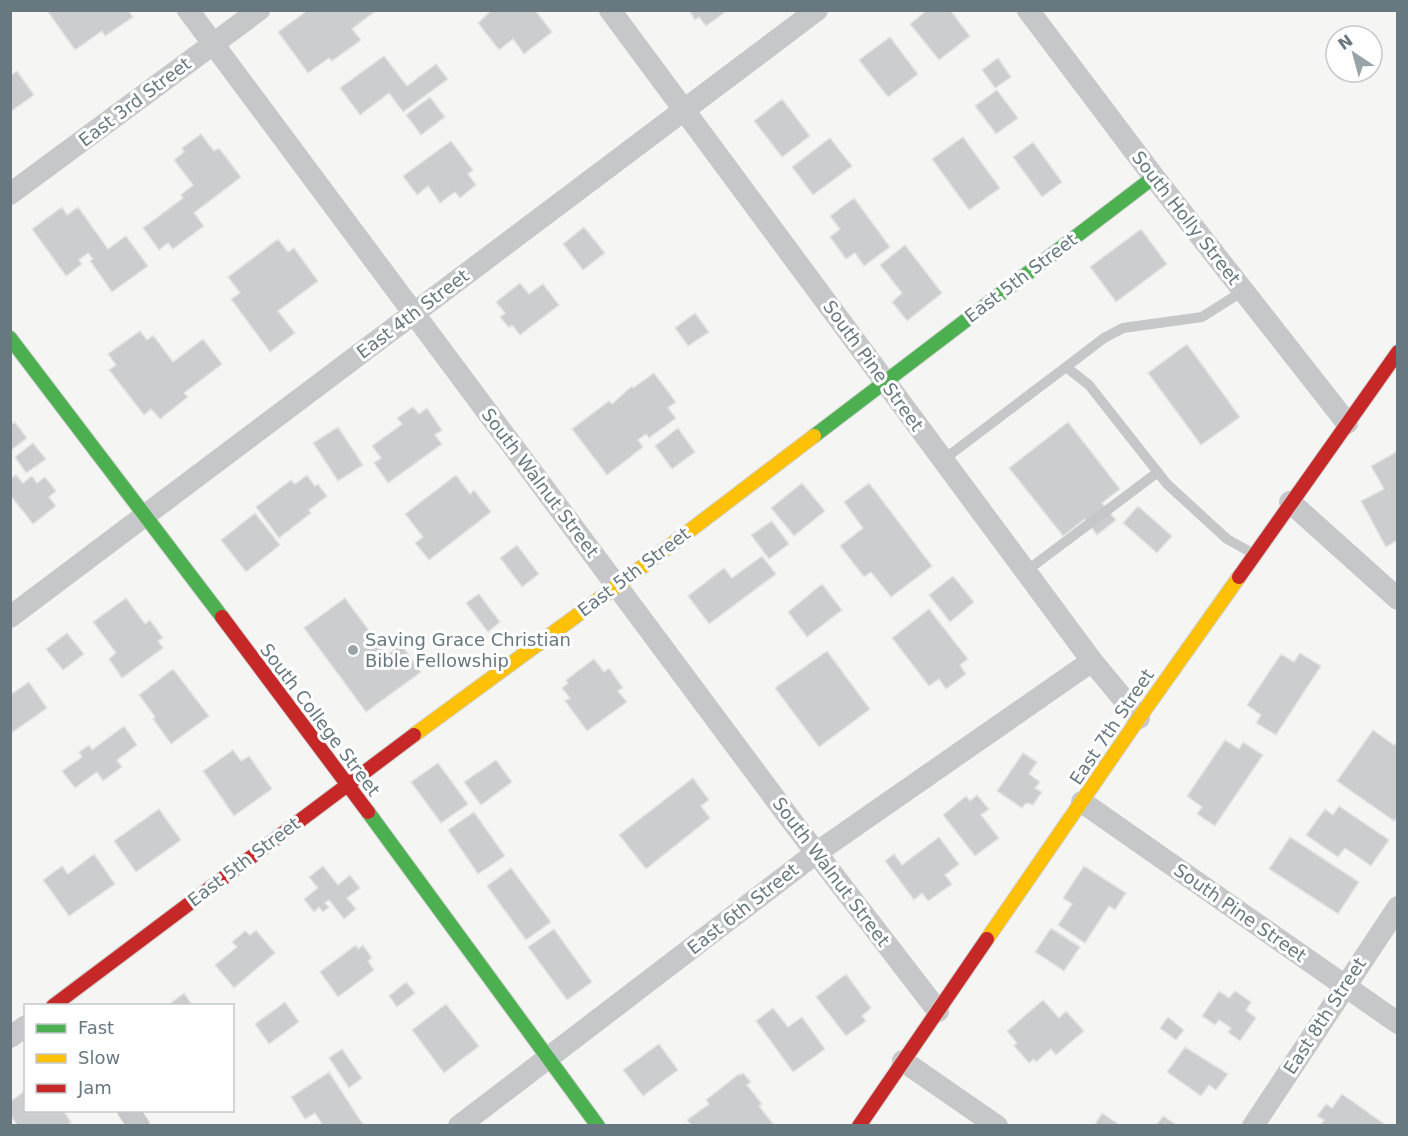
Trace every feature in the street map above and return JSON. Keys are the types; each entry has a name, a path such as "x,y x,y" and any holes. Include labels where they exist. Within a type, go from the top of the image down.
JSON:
{"street":[{"name":"South Walnut Street","path":"188,10 816,853 938,1011"},
{"name":"East 3rd Street","path":"10,195 259,10"},
{"name":"South Pine Street","path":"610,10 1025,572 1092,661 1139,718"},
{"name":"East 4th Street","path":"10,617 817,10"},
{"name":"South Holly Street","path":"1028,10 1154,177 1347,423"},
{"name":"East 5th Street","path":"54,1004 347,784 617,586 1154,177"},
{"name":"South College Street","path":"10,338 347,784 547,1060 598,1125"},
{"name":"East 7th Street","path":"859,1125 1139,718 1398,352"},
{"path":"1290,502 1398,599"},
{"name":"East 6th Street","path":"459,1125 816,853 1092,661"},
{"name":"South Pine Street","path":"1082,802 1398,1023"},
{"name":"East 8th Street","path":"1253,1125 1398,907"},
{"path":"10,1037 24,1027"},
{"path":"903,1061 997,1125"},
{"path":"129,1112 139,1125"}],"lane":[{"path":"943,460 1104,338 1123,328 1202,317 1243,291"},
{"path":"1066,367 1089,386 1167,484 1227,539 1254,554"},
{"path":"1025,572 1158,472"}],"building":[{"path":"51,10 128,10 133,17 105,36 102,31 75,50 48,12"},
{"path":"308,10 377,10 352,29 361,40 332,61 329,58 308,73 278,32"},
{"path":"492,10 535,10 552,32 524,54 513,39 499,50 478,23"},
{"path":"689,10 728,10 706,26 699,17 695,20"},
{"path":"927,10 950,10 970,36 939,60 910,24"},
{"path":"890,37 918,74 888,97 859,60"},
{"path":"384,56 407,86 436,64 448,79 403,112 389,93 360,115 340,88"},
{"path":"998,58 1011,77 995,88 982,70"},
{"path":"17,71 34,95 10,112 10,76"},
{"path":"997,90 1018,118 996,134 975,106"},
{"path":"430,97 445,117 421,135 406,115"},
{"path":"782,99 810,136 782,157 754,121"},
{"path":"201,134 214,151 219,148 241,177 194,213 204,226 173,249 168,243 159,250 143,228 183,198 181,195 193,185 174,160 184,152 182,148"},
{"path":"963,137 1000,188 969,210 932,159"},
{"path":"830,138 852,166 813,195 792,167"},
{"path":"451,141 473,170 468,174 476,185 460,198 455,192 440,203 428,186 417,195 403,176"},
{"path":"1033,142 1062,182 1042,197 1013,157"},
{"path":"854,198 890,247 864,266 855,253 846,259 830,237 840,229 830,216"},
{"path":"62,207 67,215 78,207 108,249 126,236 148,266 112,292 90,261 93,259 88,253 79,260 82,264 66,276 32,229"},
{"path":"584,227 605,253 583,270 563,244"},
{"path":"1141,229 1167,264 1116,302 1090,267"},
{"path":"278,239 288,252 294,248 318,281 278,311 295,333 270,352 231,299 240,293 228,277"},
{"path":"905,245 942,293 907,321 892,302 902,293 880,265"},
{"path":"520,283 529,294 543,284 559,305 520,335 512,325 509,328 500,317 505,313 496,302"},
{"path":"695,313 709,332 688,346 675,328"},
{"path":"140,331 147,340 153,335 173,362 203,339 222,364 184,393 188,397 160,419 151,409 144,415 109,370 116,365 108,354"},
{"path":"1187,344 1240,417 1201,445 1148,373"},
{"path":"654,373 676,402 668,408 676,418 649,438 646,434 638,440 643,447 607,475 572,429 609,401 612,404 632,386 633,388"},
{"path":"413,407 419,414 427,408 442,430 435,435 442,444 388,483 374,463 381,458 372,446 402,424 397,418"},
{"path":"15,422 27,438 10,451 10,425"},
{"path":"1068,422 1120,489 1102,503 1116,520 1097,535 1085,519 1063,536 1009,468"},
{"path":"338,427 363,465 338,481 313,443"},
{"path":"678,428 695,452 672,469 655,446"},
{"path":"33,443 46,459 26,473 15,457"},
{"path":"1398,451 1398,540 1386,547 1361,501 1384,489 1371,466"},
{"path":"16,475 23,483 32,476 37,483 45,477 56,491 49,497 56,506 33,524 10,495 10,479"},
{"path":"307,475 327,496 309,510 311,513 279,538 256,507 291,480 295,484"},
{"path":"456,475 470,494 474,490 491,512 429,560 415,543 423,537 405,514"},
{"path":"802,483 825,511 794,536 771,508"},
{"path":"869,483 932,566 891,597 871,572 864,577 840,546 863,528 844,502"},
{"path":"1138,506 1172,536 1157,553 1123,523"},
{"path":"255,513 280,545 246,572 221,540"},
{"path":"772,521 789,544 769,559 751,535"},
{"path":"517,545 539,574 522,587 500,558"},
{"path":"762,556 776,574 709,624 688,596 724,568 732,578"},
{"path":"953,576 974,602 950,622 929,595"},
{"path":"822,584 842,610 807,637 788,612"},
{"path":"479,594 500,622 488,632 466,603"},
{"path":"126,598 145,624 150,620 163,638 158,641 163,648 122,678 109,659 116,653 93,622"},
{"path":"345,598 387,655 401,644 421,672 366,712 304,628"},
{"path":"929,609 968,659 960,665 966,674 946,689 939,679 929,686 892,638"},
{"path":"67,633 84,654 63,670 46,649"},
{"path":"827,651 870,709 819,747 775,688"},
{"path":"1300,653 1321,666 1276,735 1256,723 1261,715 1247,705 1281,654 1294,662"},
{"path":"594,659 604,672 609,668 623,688 618,691 627,702 587,731 565,701 570,698 562,688 568,683 566,680"},
{"path":"173,669 209,716 171,744 139,695"},
{"path":"29,682 47,708 10,734 10,695"},
{"path":"124,726 137,745 117,760 122,767 103,781 97,772 75,788 62,771 82,757 79,752 89,745 92,750"},
{"path":"1373,730 1394,745 1398,740 1398,816 1394,821 1337,781"},
{"path":"1225,740 1239,749 1243,742 1263,755 1215,826 1197,814 1202,807 1187,796"},
{"path":"233,750 241,761 249,756 272,789 234,816 203,771"},
{"path":"1023,753 1037,762 1029,774 1040,782 1035,788 1042,792 1033,805 1026,803 1022,808 997,791"},
{"path":"496,760 512,782 481,805 464,782"},
{"path":"438,763 468,804 441,823 411,782"},
{"path":"693,778 709,800 701,806 710,818 646,869 619,835"},
{"path":"977,795 989,809 981,815 999,838 975,856 943,815 966,796 970,801"},
{"path":"1339,806 1389,840 1371,866 1345,848 1338,857 1306,835 1325,809 1333,815"},
{"path":"159,809 181,840 136,872 114,841"},
{"path":"474,812 505,856 478,874 448,830"},
{"path":"939,837 959,864 945,875 952,884 928,901 922,893 914,900 885,861 894,854 902,865"},
{"path":"1290,837 1359,882 1338,914 1269,869"},
{"path":"94,854 115,884 69,916 43,880 62,866 68,874"},
{"path":"323,866 338,885 350,875 360,888 347,898 356,909 344,919 329,900 325,903 329,907 323,912 319,907 314,912 304,899 318,888 309,877"},
{"path":"1084,866 1126,893 1115,910 1109,906 1085,943 1058,925 1072,904 1063,898"},
{"path":"511,868 551,922 526,940 487,886"},
{"path":"1051,928 1080,947 1064,971 1035,952"},
{"path":"554,929 592,982 567,1000 528,947"},
{"path":"256,930 275,953 234,988 215,965 237,947 232,942 245,931 250,935"},
{"path":"356,945 358,949 363,945 372,958 368,961 374,970 338,997 320,972"},
{"path":"846,974 871,1008 862,1016 866,1021 846,1036 816,997"},
{"path":"406,982 415,993 397,1007 389,996"},
{"path":"1219,991 1229,998 1235,991 1251,1002 1246,1010 1256,1018 1240,1041 1228,1032 1231,1028 1219,1020 1215,1025 1202,1016"},
{"path":"184,993 192,1004 170,1004"},
{"path":"1043,1000 1059,1018 1066,1011 1084,1031 1056,1055 1051,1049 1036,1062 1034,1059 1029,1063 1014,1046 1017,1043 1007,1031"},
{"path":"285,1002 299,1022 269,1044 255,1024"},
{"path":"446,1004 479,1046 444,1073 412,1030"},
{"path":"773,1008 788,1027 802,1017 825,1049 793,1072 756,1021"},
{"path":"1168,1017 1184,1030 1176,1040 1160,1028"},
{"path":"659,1044 678,1070 643,1096 623,1070"},
{"path":"1185,1047 1228,1074 1216,1090 1209,1085 1201,1096 1167,1072"},
{"path":"342,1049 362,1078 349,1088 329,1058"},
{"path":"329,1072 364,1126 323,1126 315,1113 305,1119 291,1097"},
{"path":"743,1073 751,1082 747,1085 762,1104 759,1106 774,1125 692,1126 687,1120 709,1104 706,1100"},
{"path":"24,1092 24,1112 64,1112 71,1122 67,1126 18,1126 10,1115 10,1102"},
{"path":"1342,1094 1387,1126 1320,1126 1324,1120 1317,1116 1326,1104 1332,1108"},
{"path":"1102,1113 1121,1126 1094,1126"},
{"path":"1163,1116 1178,1126 1156,1126"}],"traffic: fast":[{"path":"814,436 1154,177"},
{"path":"10,338 222,617"},
{"path":"368,812 598,1126"}],"traffic: slow":[{"path":"414,735 617,586 814,436"},
{"path":"987,939 1239,577"}],"traffic: jam":[{"path":"1239,577 1398,352"},
{"path":"222,617 368,812"},
{"path":"56,1004 414,735"},
{"path":"859,1126 987,939"}],"place":[{"name":"Saving Grace Christian Bible Fellowship","path":"353,650"}]}
